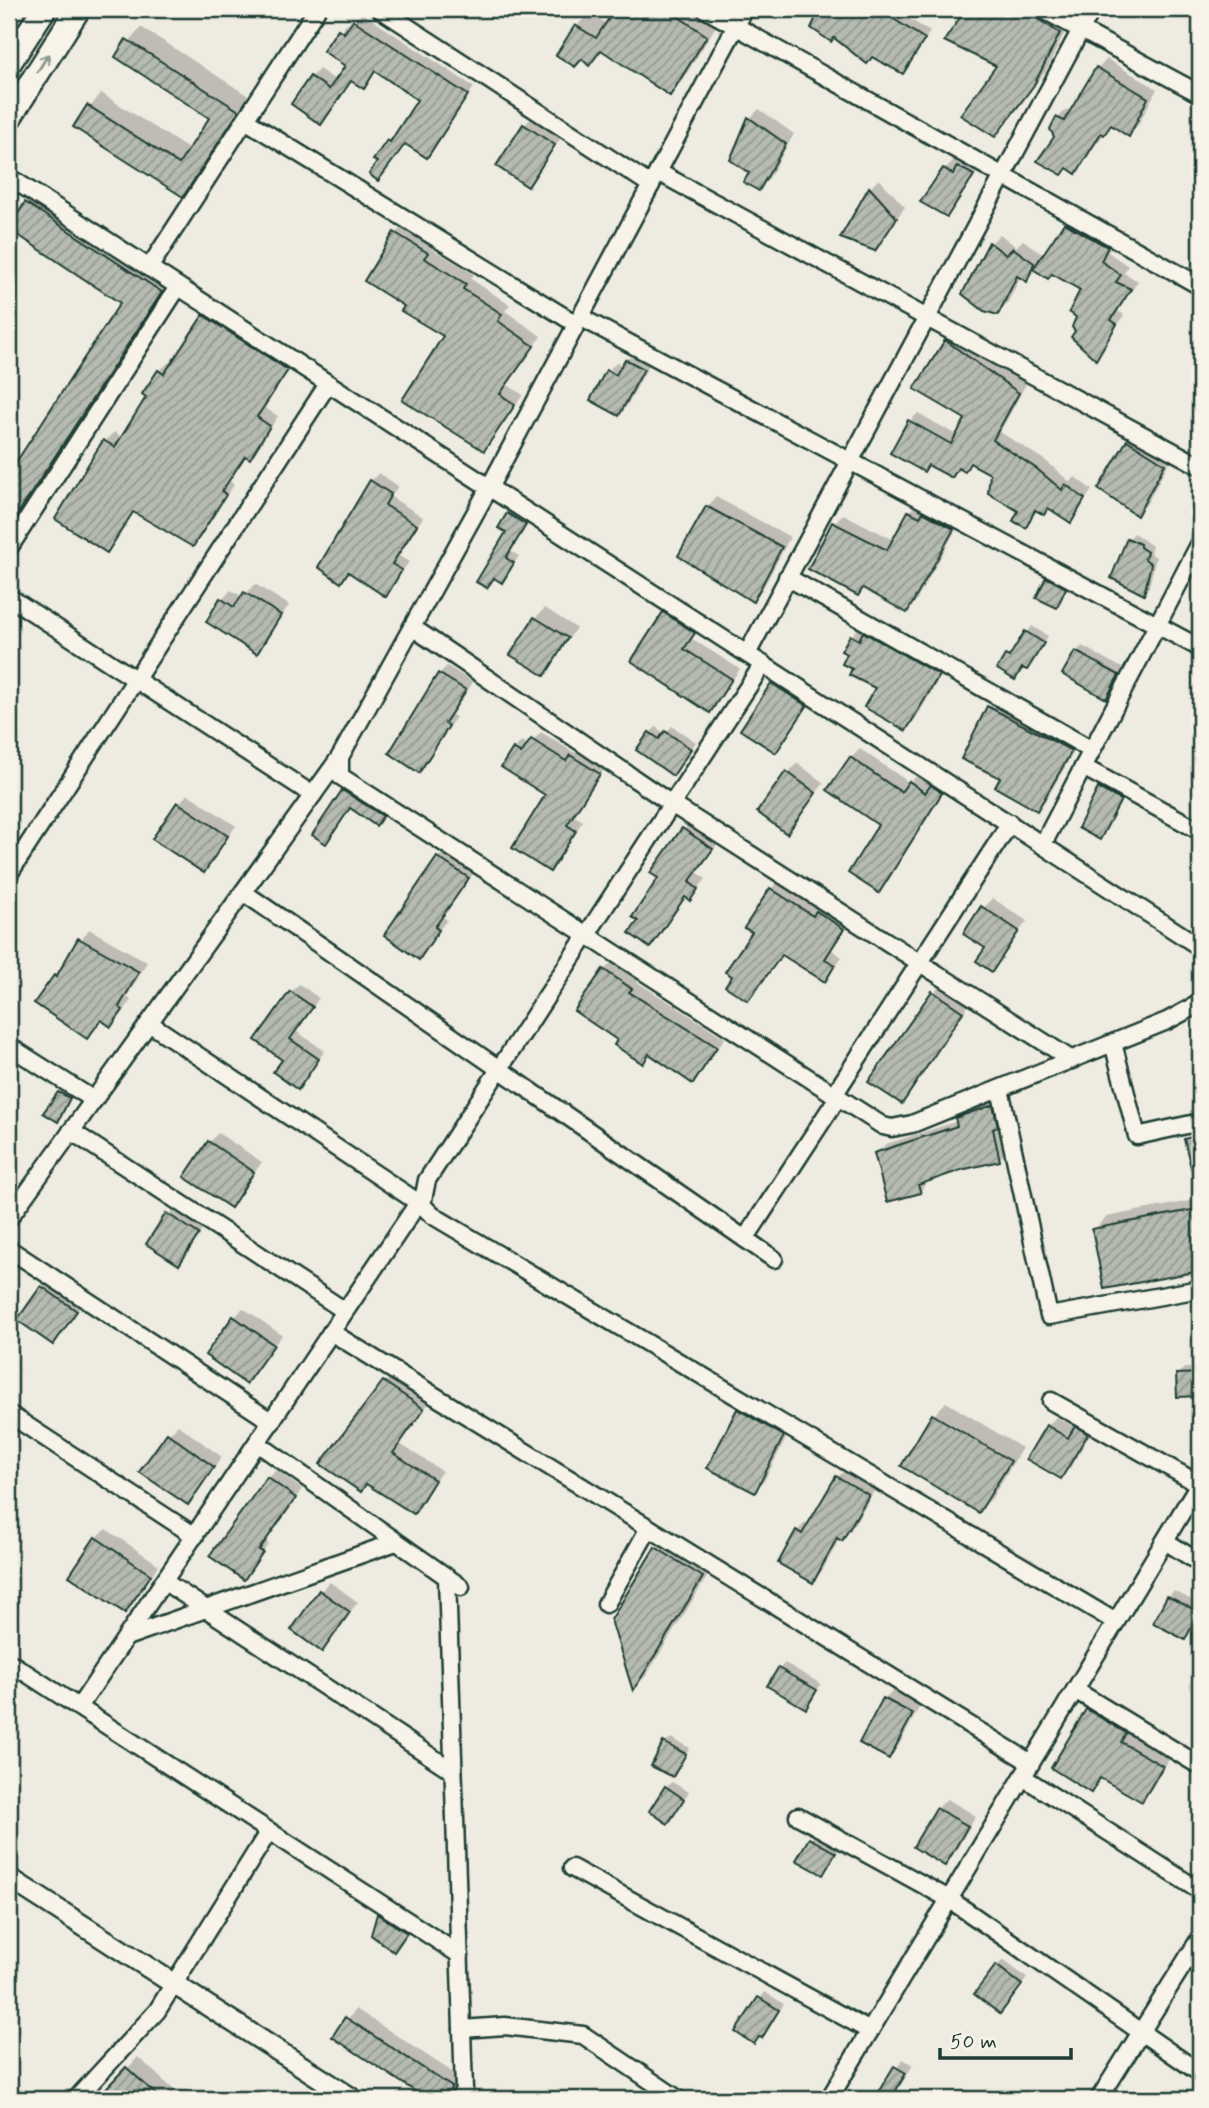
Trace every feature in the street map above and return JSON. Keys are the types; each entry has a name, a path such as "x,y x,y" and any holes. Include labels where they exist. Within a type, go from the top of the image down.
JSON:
{"main road":[{"path":"9,63 44,9"},
{"path":"9,118 78,9"}],"street":[{"path":"149,268 317,9"},
{"path":"380,9 655,178 926,315 1200,466"},
{"path":"705,9 1200,286"},
{"path":"9,1218 340,757 489,488 746,9"},
{"path":"1042,9 1200,94"},
{"path":"747,653 1092,9"},
{"path":"245,120 578,321 849,461 1200,648"},
{"path":"9,177 1200,947"},
{"path":"9,548 178,287"},
{"path":"9,874 328,384"},
{"path":"1044,844 1200,543"},
{"path":"787,577 1092,750"},
{"path":"9,597 313,795"},
{"path":"412,627 673,805 1072,1060"},
{"path":"79,1707 421,1201 427,1180 763,664"},
{"path":"340,757 340,776 346,783 883,1126 892,1128 912,1124 1167,1021 1200,1003"},
{"path":"1083,767 1200,831"},
{"path":"745,1239 917,963 1010,823"},
{"path":"243,892 774,1259"},
{"path":"149,1023 421,1201 432,1215 1116,1622"},
{"path":"1113,1043 1137,1136 1200,1122"},
{"path":"9,1046 94,1100"},
{"path":"1000,1088 1049,1316 1200,1289"},
{"path":"71,1131 345,1311"},
{"path":"9,1249 272,1422"},
{"path":"331,1332 649,1528 1027,1770 1200,1891"},
{"path":"829,2099 1200,1483 1051,1401"},
{"path":"9,1413 195,1536"},
{"path":"257,1443 461,1587"},
{"path":"606,1604 649,1528"},
{"path":"1165,1541 1200,1563"},
{"path":"129,1636 396,1542"},
{"path":"447,1577 464,2090 459,2099"},
{"path":"164,1582 453,1771"},
{"path":"9,1662 460,1955"},
{"path":"1075,1690 1200,1766"},
{"path":"798,1816 949,1899 1200,2073"},
{"path":"76,2099 150,2019 269,1830"},
{"path":"572,1868 870,2031"},
{"path":"9,1878 352,2099"},
{"path":"1099,2099 1200,1938"},
{"path":"462,2029 505,2026 583,2035 678,2099"}],"building":[{"path":"615,9 667,9 707,36 670,96 601,50 589,66 582,59 575,67 556,55 575,25 596,38"},
{"path":"820,9 878,9 925,39 903,74 872,57 867,64 834,38 831,42 811,28"},
{"path":"966,9 1007,9 1017,15 1024,9 1032,9 1036,18 1060,33 1034,85 995,137 960,115 996,66 944,41"},
{"path":"353,20 468,95 427,158 405,144 378,181 369,174 377,162 373,160 387,140 390,142 417,100 375,71 364,89 351,81 321,125 291,104 310,76 329,89 345,66 323,51 338,29 344,33"},
{"path":"126,39 239,111 183,197 73,127 87,105 179,164 209,118 115,57"},
{"path":"1096,67 1148,98 1129,137 1111,125 1104,135 1101,133 1076,174 1067,168 1062,175 1037,161 1054,137 1050,129 1056,117 1064,121"},
{"path":"748,117 786,144 759,191 743,182 749,173 730,160"},
{"path":"523,124 555,145 528,187 496,166"},
{"path":"957,166 974,175 947,217 920,202 943,168 953,174"},
{"path":"869,187 897,218 875,251 840,238"},
{"path":"25,202 162,292 9,527 9,473 120,303 9,229"},
{"path":"1064,223 1108,247 1101,261 1121,275 1116,282 1131,289 1111,320 1117,324 1096,360 1071,337 1075,331 1072,327 1076,317 1069,312 1080,290 1052,274 1048,279 1033,269"},
{"path":"394,232 428,253 424,258 466,284 463,289 502,314 498,321 534,346 500,394 515,405 484,451 402,400 443,336 401,311 404,306 364,281"},
{"path":"989,242 1006,255 1013,248 1034,263 1027,282 1017,276 998,315 984,311 962,294"},
{"path":"203,315 288,370 257,417 270,426 250,459 245,456 222,491 226,495 193,547 133,512 107,553 55,519 103,440 115,447 146,397 142,394 158,370 164,374"},
{"path":"945,340 1019,393 993,440 1037,469 1062,490 1065,484 1085,499 1071,523 1048,508 1044,515 1035,510 1026,528 1013,521 1018,511 988,493 990,474 970,463 965,472 958,468 952,478 928,465 924,472 890,453 908,420 951,444 965,419 914,389"},
{"path":"625,359 644,369 619,416 590,400 606,370 616,375"},
{"path":"1127,440 1165,464 1137,516 1098,489"},
{"path":"370,480 391,494 385,505 417,525 392,564 402,570 386,597 348,572 341,583 318,567"},
{"path":"706,506 782,547 753,602 678,556"},
{"path":"908,511 920,517 923,512 954,529 907,613 863,588 858,596 808,569 832,522 887,550"},
{"path":"507,513 526,525 506,558 514,563 502,583 494,578 487,588 476,582 506,532 498,528"},
{"path":"1127,538 1140,544 1147,552 1145,559 1151,564 1144,595 1111,578"},
{"path":"1046,577 1066,588 1057,608 1036,598"},
{"path":"244,592 281,615 257,654 206,622 220,598 234,607"},
{"path":"663,612 695,633 684,649 732,679 710,713 631,661"},
{"path":"534,617 568,638 545,676 510,655"},
{"path":"1025,631 1044,643 1027,670 1022,668 1015,680 997,669 1005,655 1009,657"},
{"path":"863,632 939,675 906,731 864,707 875,688 849,675 852,669 842,664 847,654 841,651 850,635 859,640"},
{"path":"1075,651 1119,675 1106,699 1062,674"},
{"path":"438,673 466,690 445,723 449,726 419,773 389,753"},
{"path":"771,683 807,706 776,753 740,730"},
{"path":"987,706 1072,751 1037,811 995,787 1000,778 961,759"},
{"path":"665,731 691,749 673,776 636,750 649,732 659,739"},
{"path":"531,739 566,761 570,755 600,774 567,825 576,831 550,872 512,848 545,795 501,767 513,748 521,754"},
{"path":"850,757 901,792 909,781 925,793 931,785 942,793 879,893 848,873 878,825 827,790"},
{"path":"786,771 816,793 787,834 757,812"},
{"path":"1098,788 1121,800 1100,840 1078,828"},
{"path":"342,790 383,816 376,826 350,808 326,844 312,835"},
{"path":"177,802 228,836 204,873 152,839"},
{"path":"682,828 713,849 689,882 698,889 690,901 685,897 650,948 629,933 638,921 632,917 658,878 650,873"},
{"path":"437,857 469,878 435,927 439,930 419,960 384,935"},
{"path":"770,888 813,916 816,911 844,929 825,959 835,965 825,982 782,955 748,1001 725,986 732,976 725,972 752,932 744,928"},
{"path":"981,906 1019,931 992,972 976,961 985,948 963,934"},
{"path":"78,938 139,972 119,1007 123,1010 111,1027 101,1020 87,1039 34,1003 54,975 56,977"},
{"path":"603,969 632,989 629,992 717,1047 693,1084 649,1054 643,1064 614,1045 617,1040 574,1011"},
{"path":"290,991 313,1007 290,1039 319,1059 298,1090 273,1072 282,1060 255,1040"},
{"path":"932,991 963,1012 902,1104 868,1082"},
{"path":"58,1092 70,1098 58,1122 43,1113"},
{"path":"993,1105 998,1127 993,1129 1000,1161 961,1170 918,1185 921,1193 887,1202 874,1153 957,1126 955,1118"},
{"path":"1200,1135 1200,1183 1195,1184 1184,1139"},
{"path":"208,1141 254,1172 231,1208 184,1177"},
{"path":"1197,1209 1200,1271 1104,1289 1092,1229"},
{"path":"166,1213 199,1234 179,1265 146,1244"},
{"path":"41,1286 77,1311 53,1345 17,1320"},
{"path":"233,1316 274,1345 246,1384 205,1355"},
{"path":"1200,1373 1200,1396 1177,1397 1176,1374"},
{"path":"383,1381 424,1409 393,1453 435,1480 414,1514 366,1484 361,1492 320,1464"},
{"path":"737,1409 784,1436 755,1493 707,1468"},
{"path":"932,1414 1011,1461 979,1513 901,1466"},
{"path":"1046,1425 1068,1438 1075,1426 1088,1434 1061,1479 1026,1459"},
{"path":"167,1433 214,1467 188,1505 139,1472"},
{"path":"836,1476 869,1495 842,1541 837,1538 813,1583 778,1563 796,1530 802,1534"},
{"path":"267,1477 296,1498 259,1550 263,1552 244,1580 209,1556"},
{"path":"95,1537 151,1575 125,1613 69,1576"},
{"path":"655,1547 703,1577 633,1691 611,1620"},
{"path":"319,1590 350,1612 322,1652 291,1630"},
{"path":"1167,1596 1199,1612 1185,1640 1153,1623"},
{"path":"778,1668 817,1690 806,1709 767,1686"},
{"path":"883,1698 913,1714 889,1759 859,1743"},
{"path":"1086,1709 1126,1733 1121,1742 1163,1766 1142,1802 1100,1778 1091,1793 1051,1768"},
{"path":"663,1742 686,1754 673,1777 651,1766"},
{"path":"665,1786 684,1799 668,1824 649,1811"},
{"path":"936,1808 968,1826 945,1866 913,1847"},
{"path":"809,1838 836,1853 823,1875 796,1860"},
{"path":"377,1914 407,1933 394,1952 371,1935"},
{"path":"996,1965 1022,1985 1000,2014 974,1994"},
{"path":"758,1997 779,2010 762,2038 759,2037 754,2044 735,2032"},
{"path":"345,2017 452,2087 444,2099 427,2099 332,2037"},
{"path":"894,2066 906,2073 891,2099 874,2099"},
{"path":"126,2067 161,2099 96,2099"}]}
